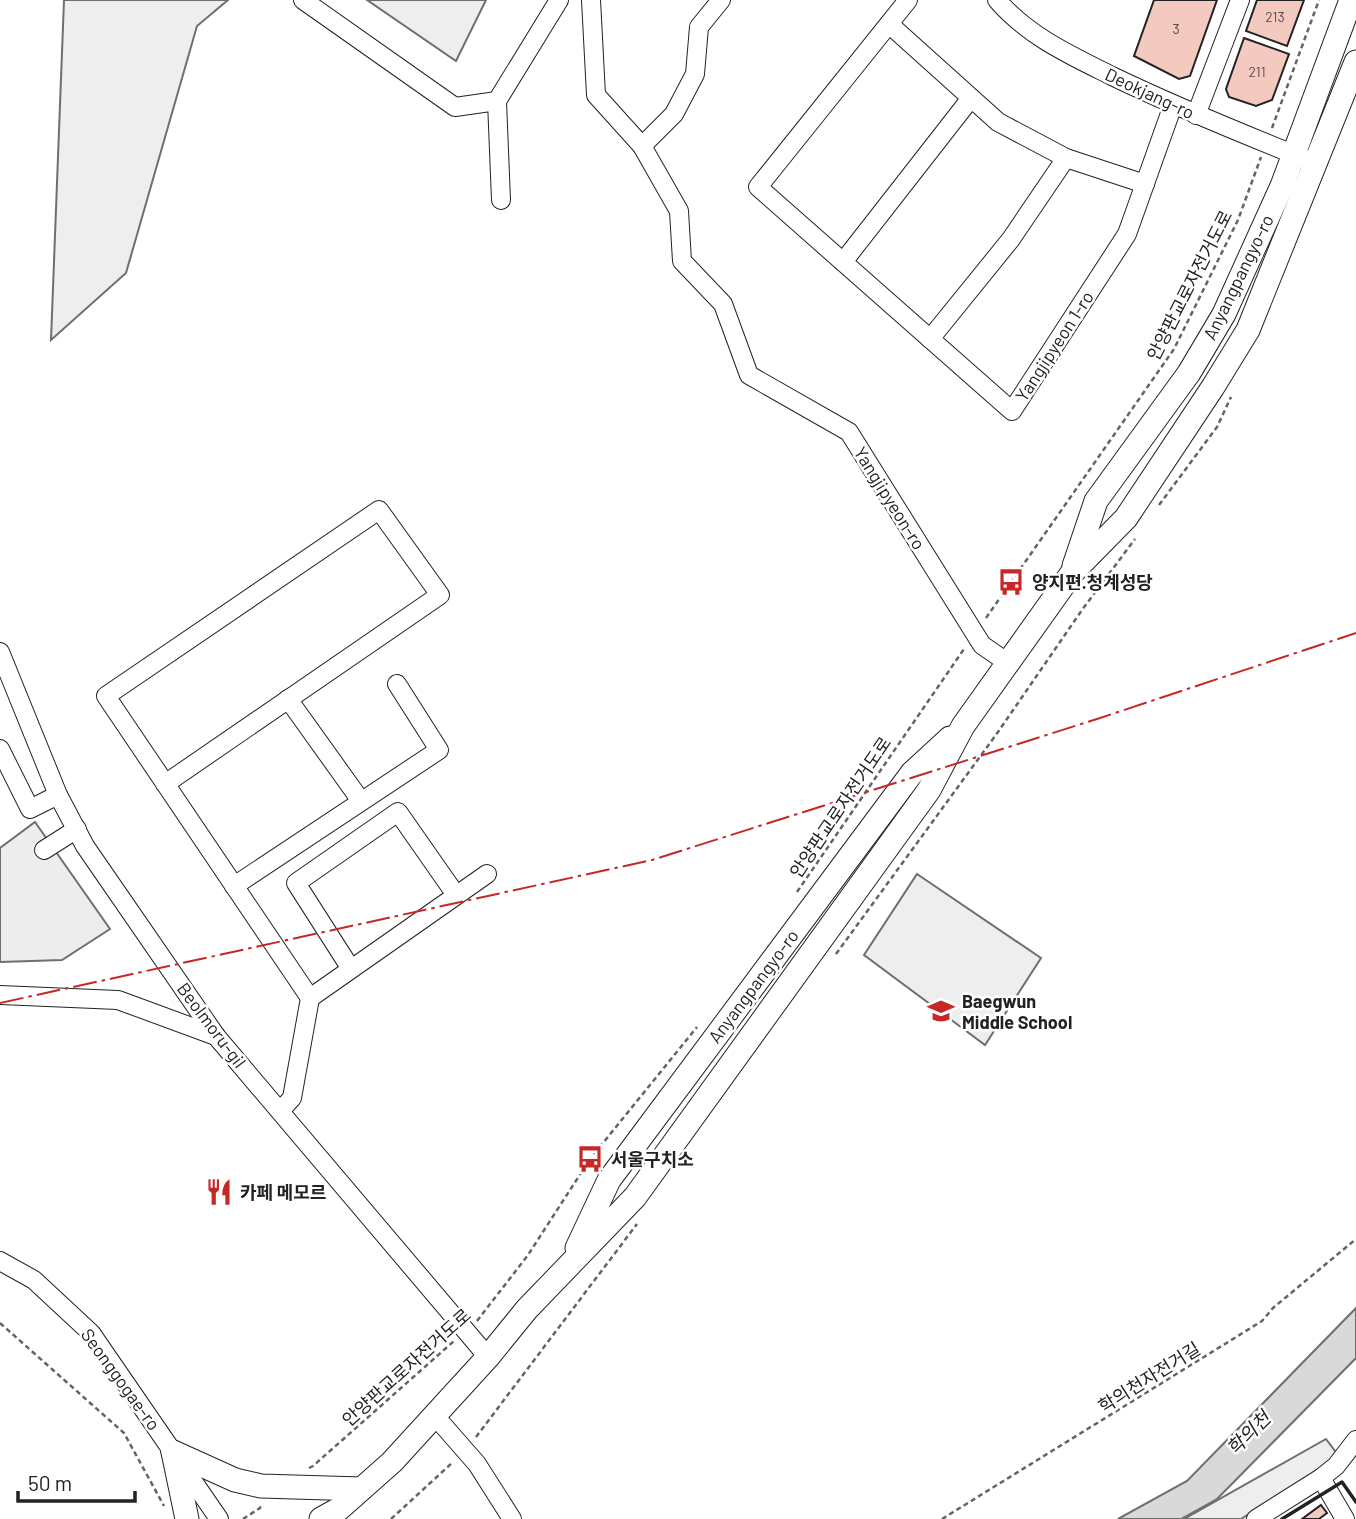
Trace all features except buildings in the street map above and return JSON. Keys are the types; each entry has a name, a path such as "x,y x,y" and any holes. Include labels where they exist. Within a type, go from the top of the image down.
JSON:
{"main road":[{"name":"Anyangpangyo-ro","path":"1072,573 1096,501 1189,373 1224,314 1282,186 1292,153 1351,0"},
{"name":"Anyangpangyo-ro","path":"321,1519 339,1508 392,1462 488,1357 527,1309 635,1197 929,790 963,726 1072,573 1126,518 1248,330 1356,62"},
{"name":"Anyangpangyo-ro","path":"570,1264 609,1180 912,773 963,726"},
{"path":"177,1515 173,1452 235,1480 269,1487 361,1489 344,1519"}],"street":[{"path":"303,0 455,107 497,102"},
{"path":"501,200 497,102 559,0"},
{"name":"Yangjipyeon-ro","path":"591,0 596,95 642,146 679,211 682,261 723,304 750,375 849,432 982,645 1008,663"},
{"path":"642,146 674,114 695,74 699,27 721,0"},
{"name":"Yangjipyeon 1-ro","path":"908,0 758,187 1012,411 1127,234 1173,105"},
{"name":"Deokjang-ro","path":"997,0 1038,38 1173,105 1316,163"},
{"path":"1196,115 1240,0"},
{"path":"889,24 998,122 1066,158 1145,184"},
{"path":"843,262 971,98"},
{"path":"930,339 1012,239 1066,158"},
{"path":"165,784 440,595 379,510 106,696 165,784 310,998 292,1098 280,1111"},
{"name":"Beolmoru-gil","path":"0,652 58,795 85,846 216,1036 488,1357"},
{"path":"234,886 439,750 397,684"},
{"path":"288,699 361,801"},
{"path":"0,749 30,809 58,795"},
{"path":"351,969 296,883 398,812 456,895"},
{"path":"44,850 77,829"},
{"path":"310,998 487,874"},
{"path":"0,995 118,1000 216,1036"},
{"name":"Seonggogae-ro","path":"0,1261 34,1280 91,1333 219,1519"},
{"path":"435,1416 477,1464 512,1519"},
{"path":"1256,1519 1321,1478 1336,1466 1356,1440"},
{"path":"1321,1478 1345,1519"}],"path":[{"name":"안양판교로자전거도로","path":"791,902 1174,349 1238,220 1319,0"},
{"name":"안양판교로자전거도로","path":"303,1470 313,1466 479,1320 528,1255 590,1159 701,1023"},
{"name":"학의천자전거길","path":"942,1519 1262,1321 1273,1308 1356,1239"},
{"path":"0,1323 124,1433 177,1515"},
{"path":"243,1519 260,1508 269,1487"}],"shaded area":[{"path":"64,0 228,0 197,26 126,273 51,340"},
{"path":"367,0 486,0 456,61"},
{"path":"35,822 110,929 62,960 0,962 0,848"},
{"path":"917,874 1041,958 985,1045 864,955"},
{"path":"1326,1439 1338,1455 1330,1463 1241,1519 1184,1519"}],"water":[{"name":"학의천","path":"1356,1308 1356,1358 1217,1499 1181,1519 1118,1519 1187,1481"}],"wall":[{"path":"1282,1519 1342,1482 1356,1502"}],"power":[{"path":"0,1003 652,860 1097,719 1356,633"}],"place":[{"name":"양지편.청계성당","path":"1011,582"},
{"name":"Baegwun Middle School","path":"941,1011"},
{"name":"서울구치소","path":"590,1159"},
{"name":"카페 메모르","path":"219,1192"}]}
